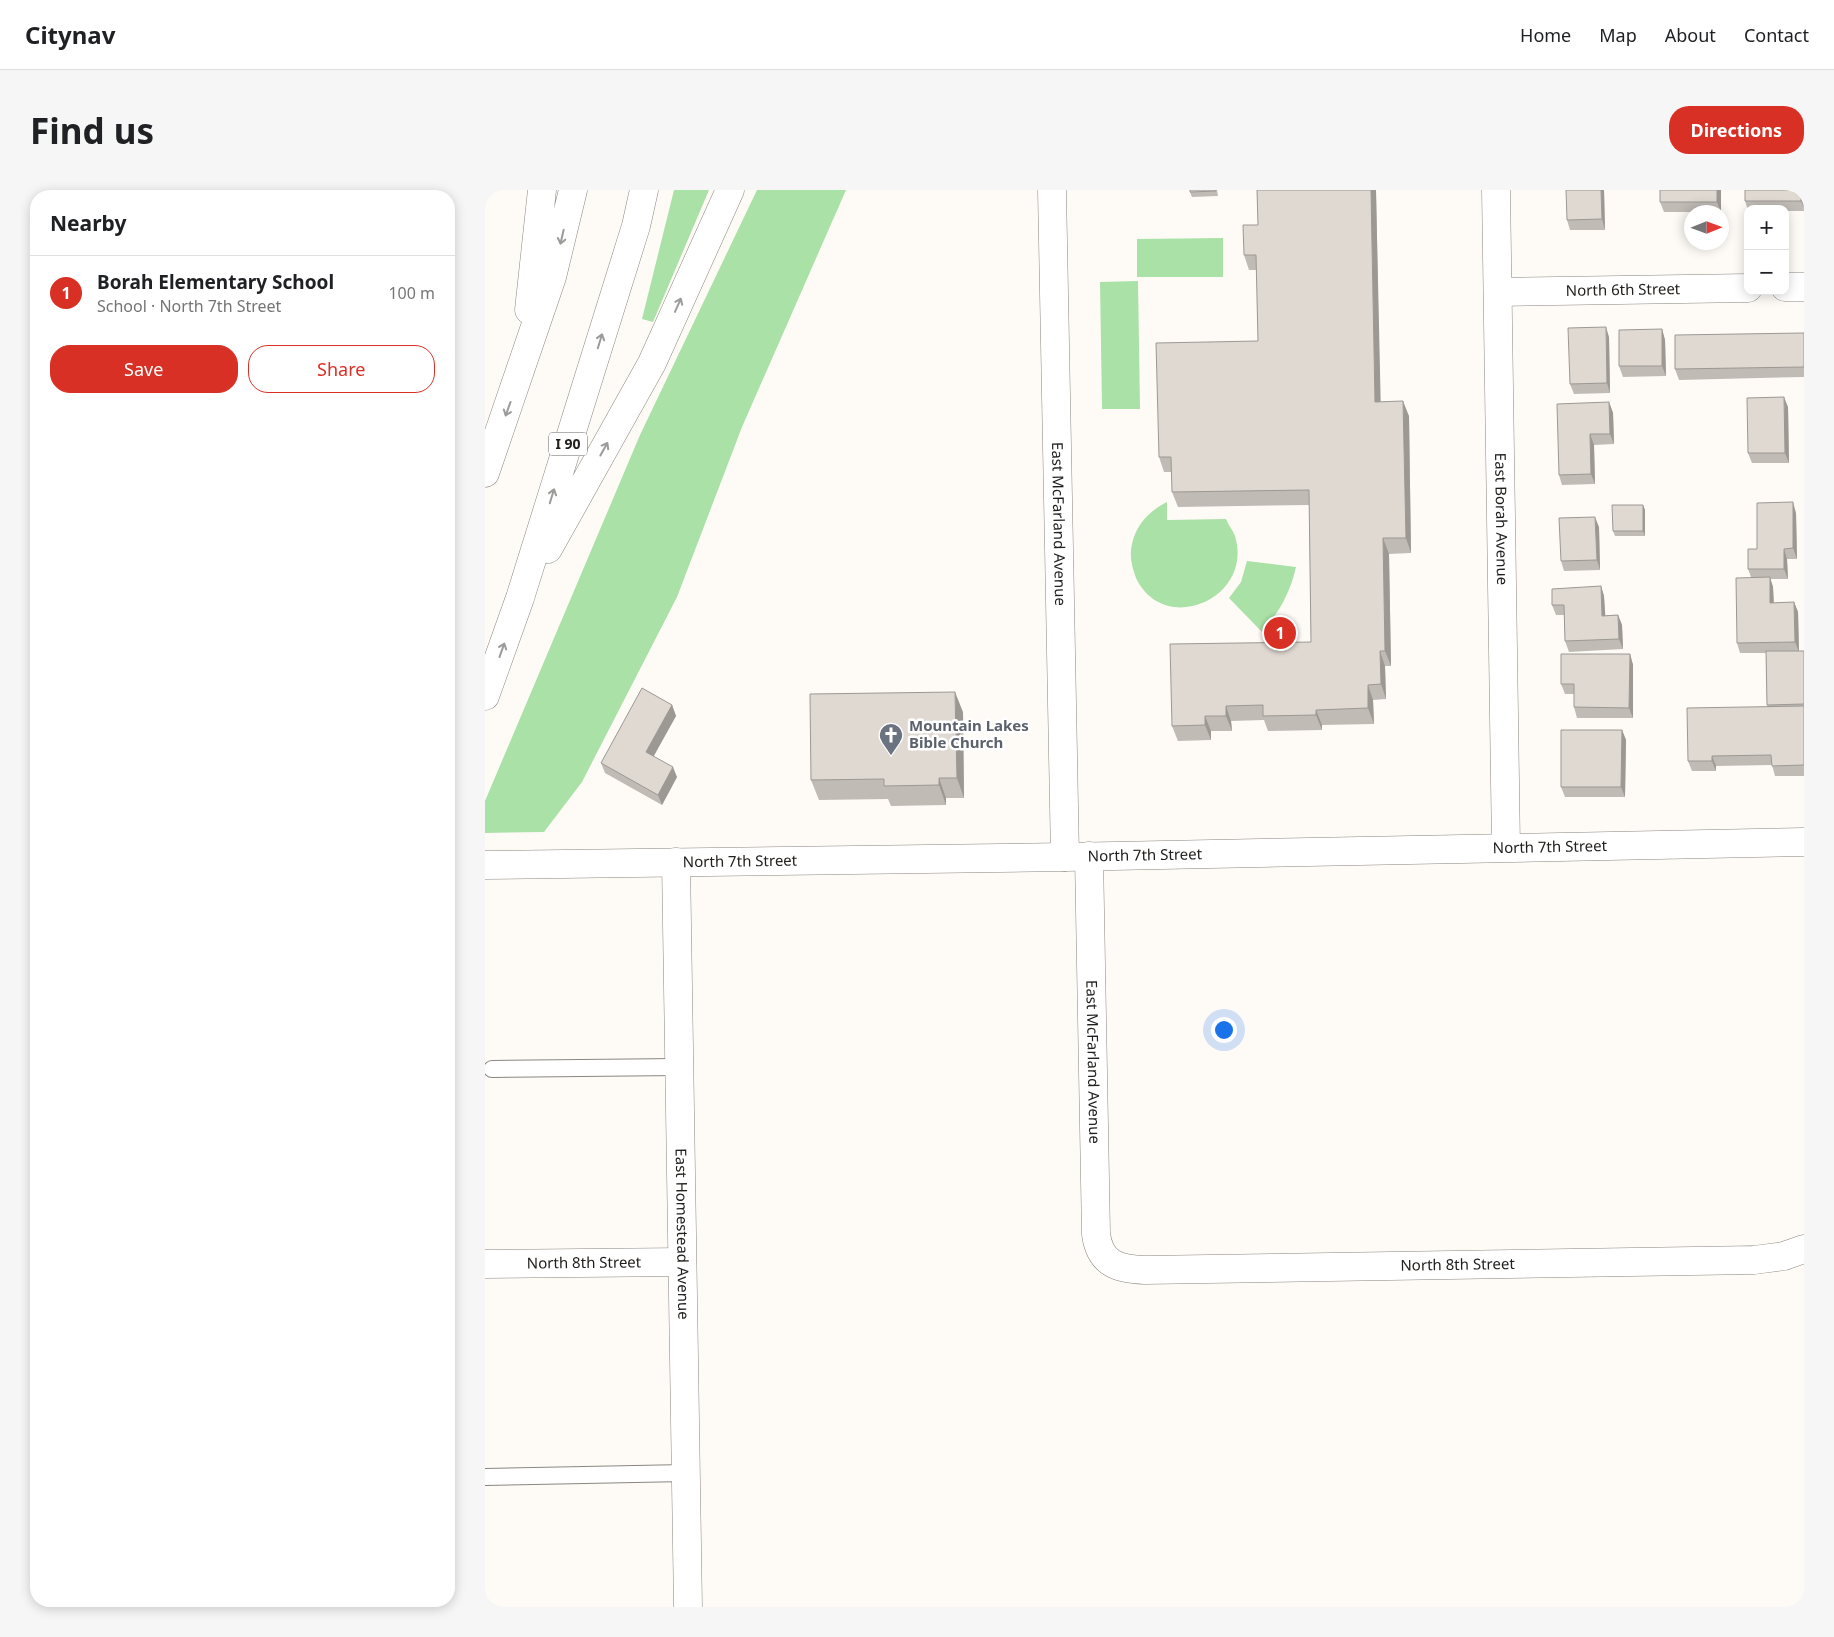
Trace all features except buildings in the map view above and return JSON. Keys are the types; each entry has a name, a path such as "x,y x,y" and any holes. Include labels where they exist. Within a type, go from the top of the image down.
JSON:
{"main road":[{"path":"522,371 542,190"},
{"path":"485,473 522,371 553,277 573,190"},
{"name":"I 90","path":"485,696 520,598 633,236 644,190"},
{"path":"520,598 652,364 730,190"},
{"name":"East McFarland Avenue","path":"1052,190 1077,856 1096,1234 1101,1253 1112,1263"},
{"name":"East Borah Avenue","path":"1496,190 1506,847"},
{"path":"1789,287 1804,286"},
{"name":"North 6th Street","path":"1498,292 1744,288"},
{"name":"North 7th Street","path":"485,865 1804,842"},
{"name":"East Homestead Avenue","path":"676,862 688,1607"},
{"name":"North 8th Street","path":"1112,1263 1122,1269 1145,1270 1754,1260 1784,1256 1804,1249"},
{"name":"North 8th Street","path":"485,1264 682,1262"}],"lane":[{"path":"492,1069 679,1067"},
{"path":"485,1478 686,1473"}],"green space":[{"path":"674,190 709,190 653,322 642,319"},
{"path":"757,190 846,190 742,427 677,597 582,782 544,832 485,833 485,801 640,435"},
{"path":"1223,238 1223,277 1137,277 1137,239"},
{"path":"1138,281 1140,409 1102,409 1100,282"},
{"path":"1167,502 1167,520 1226,519 1235,536 1237,558 1231,577 1219,593 1203,603 1185,607 1166,605 1149,596 1136,578 1131,557 1134,537 1144,519"},
{"path":"1247,561 1296,567 1284,601 1262,632 1229,598 1241,582"}],"place":[{"name":"Borah Elementary School","path":"1280,633"},
{"name":"Mountain Lakes Bible Church","path":"891,756"}]}
